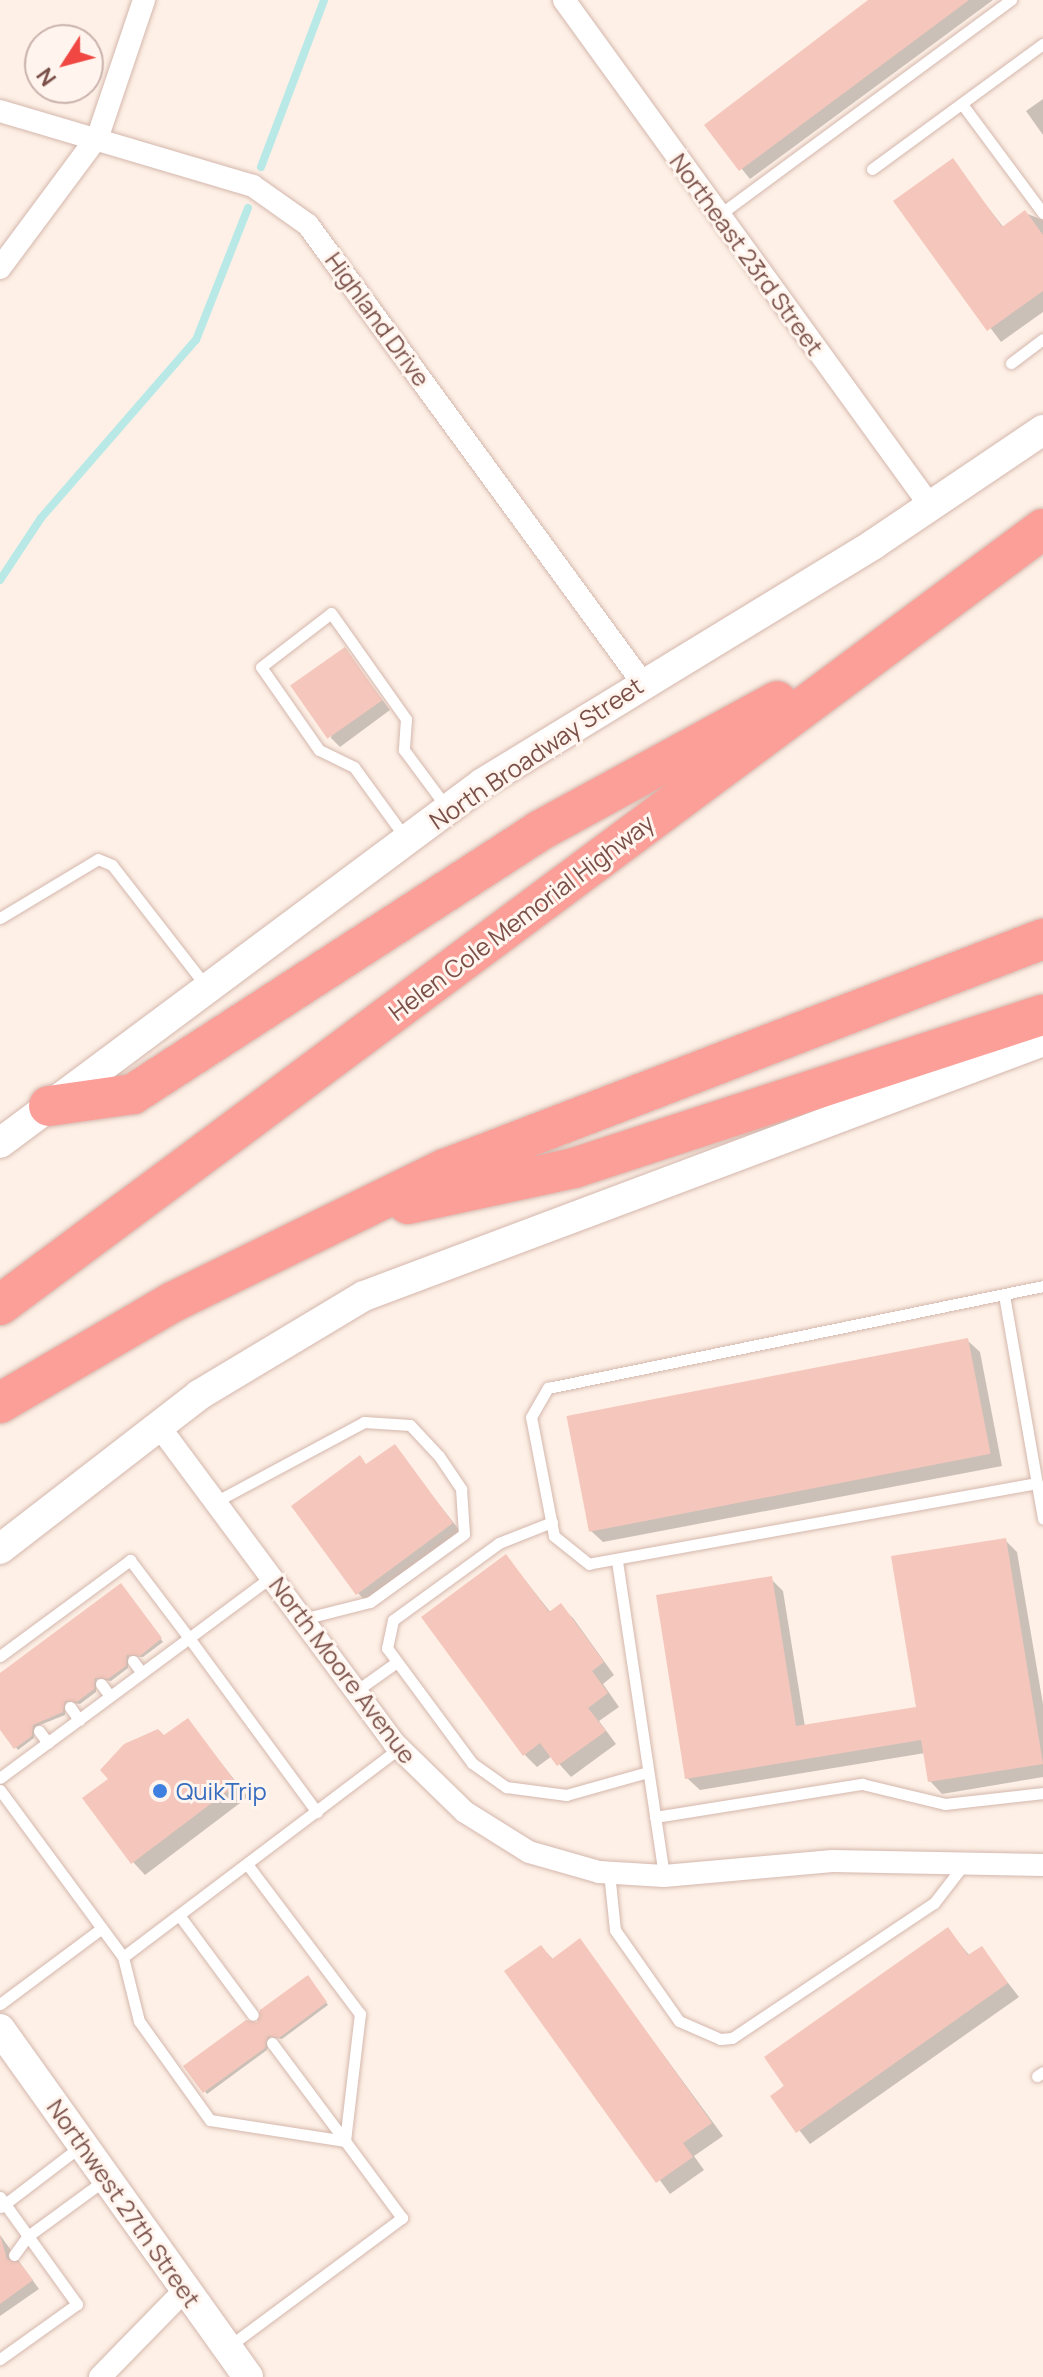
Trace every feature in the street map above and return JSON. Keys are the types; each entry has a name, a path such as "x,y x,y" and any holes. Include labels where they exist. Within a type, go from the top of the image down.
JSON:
{"highway":[{"name":"Helen Cole Memorial Highway","path":"0,1305 1043,529"},
{"path":"49,1106 99,1103 152,1084 539,831 907,630"},
{"path":"0,1403 173,1302 334,1220 556,1123 1043,939"},
{"path":"334,1220 574,1168 1043,1015"}],"main road":[{"name":"North Broadway Street","path":"0,1143 448,810 642,682 931,507 1043,430"},
{"path":"0,1549 263,1352 437,1263 1043,1041"},
{"name":"Northwest 27th Street","path":"0,2029 248,2377"}],"street":[{"path":"0,268 98,136 144,0"},
{"name":"Northeast 23rd Street","path":"564,0 931,507"},
{"name":"Highland Drive","path":"0,111 98,136 253,186 308,225 642,682"},
{"name":"North Moore Avenue","path":"161,1429 399,1748 441,1792 498,1835 529,1852 609,1872 664,1876 832,1861 966,1860 1043,1865"},
{"path":"100,2377 186,2289"}],"lane":[{"path":"719,216 1011,0"},
{"path":"872,169 1043,44"},
{"path":"962,104 1043,213"},
{"path":"1011,363 1043,339"},
{"path":"407,840 354,767 319,750 261,667 331,613 406,719 404,750 448,810"},
{"path":"0,918 98,859 112,865 207,988"},
{"path":"1037,1483 589,1564 572,1554 552,1522 531,1417 548,1388 1043,1286"},
{"path":"1004,1295 1043,1519"},
{"path":"215,1502 364,1422 410,1425 439,1456 461,1489 464,1534 370,1602 303,1619"},
{"path":"552,1522 499,1543 393,1620 384,1640 472,1763 506,1787 566,1795 648,1772"},
{"path":"0,1656 130,1560 317,1812"},
{"path":"617,1561 664,1876"},
{"path":"0,1778 271,1577"},
{"path":"83,1594 91,1605"},
{"path":"51,1618 59,1629"},
{"path":"21,1641 29,1652"},
{"path":"133,1661 142,1673"},
{"path":"356,1691 397,1662"},
{"path":"101,1684 110,1696"},
{"path":"70,1707 79,1720"},
{"path":"39,1731 48,1743"},
{"path":"123,1957 399,1748"},
{"path":"655,1817 862,1784 892,1785 945,1804 1043,1793"},
{"path":"0,1790 123,1957 139,2021 210,2120 345,2141"},
{"path":"609,1872 615,1930 679,2021 720,2039 732,2038 934,1903 966,1860"},
{"path":"247,1864 360,2014 345,2141"},
{"path":"179,1915 253,2015"},
{"path":"0,2004 102,1928"},
{"path":"227,2348 402,2218 272,2043"},
{"path":"0,2359 77,2304 1,2203 83,2145"},
{"path":"14,2255 28,2236 106,2178"}],"building":[{"path":"868,0 969,0 739,171 704,125"},
{"path":"953,158 1002,227 1025,210 1043,235 1043,291 987,331 893,201"},
{"path":"345,647 382,700 327,739 290,685"},
{"path":"968,1338 991,1454 589,1532 567,1416"},
{"path":"395,1444 453,1523 356,1595 291,1506 360,1455 366,1464"},
{"path":"1006,1538 1043,1764 928,1782 921,1740 685,1779 656,1595 772,1576 796,1726 916,1707 891,1556"},
{"path":"506,1554 549,1612 561,1603 604,1662 592,1671 608,1693 588,1708 606,1731 557,1766 540,1743 523,1756 421,1617"},
{"path":"121,1583 162,1638 140,1656 127,1655 126,1666 108,1679 95,1678 94,1689 77,1702 65,1701 63,1712 33,1725 32,1736 14,1749 0,1730 0,1673"},
{"name":"QuikTrip","path":"188,1718 237,1784 131,1864 82,1798 108,1779 100,1770 124,1744 158,1729 164,1735"},
{"path":"948,1927 968,1955 982,1946 1008,1983 796,2133 770,2096 784,2086 764,2057"},
{"path":"580,1938 712,2123 683,2143 693,2157 656,2183 504,1971 541,1945 552,1959"},
{"path":"308,1975 327,2002 279,2038 268,2036 265,2048 203,2093 183,2066 246,2020 257,2022 260,2010"},
{"path":"0,2235 7,2259 19,2262 33,2280 0,2304"}],"waterway":[{"path":"261,167 324,0"},
{"path":"0,580 41,518 196,340 248,208"}],"place":[{"name":"QuikTrip","path":"160,1791"}]}
